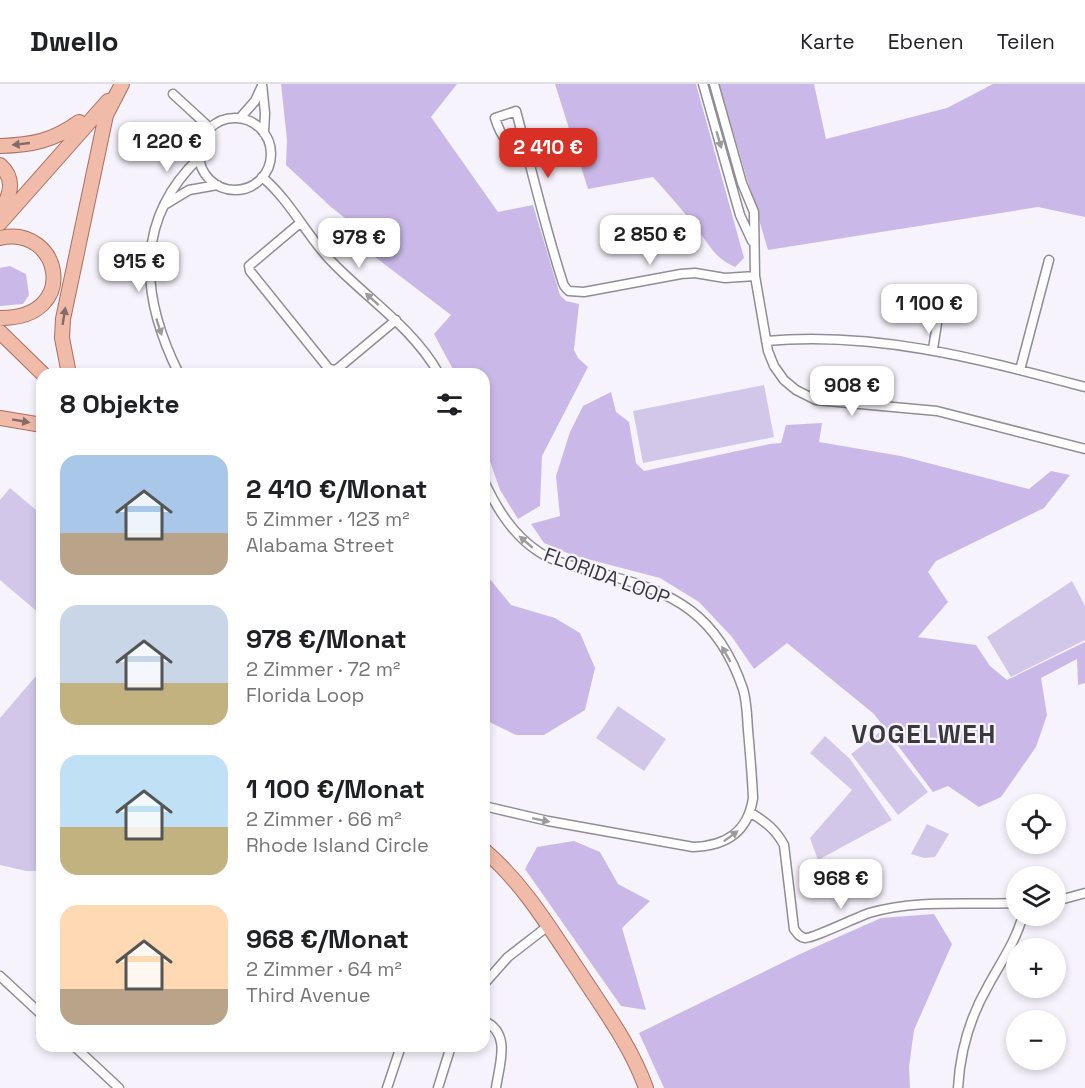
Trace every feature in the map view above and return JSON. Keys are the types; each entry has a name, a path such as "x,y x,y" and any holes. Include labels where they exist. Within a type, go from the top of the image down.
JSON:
{"main road":[{"path":"1,214 112,84"},
{"path":"1,214 122,84"},
{"path":"68,368 62,338 63,319 106,115 122,84"},
{"path":"0,146 50,140 79,122"},
{"path":"0,165 4,168 10,183 10,193 1,214"},
{"path":"0,238 18,237 28,239 38,245 50,261 54,278 51,293 40,308 24,316 0,318"},
{"path":"0,332 37,368"},
{"path":"0,418 36,424"},
{"path":"490,856 510,875 548,926 618,1032 646,1088"}],"street":[{"path":"240,118 255,101 262,84"},
{"path":"262,84 265,113 264,133 270,151 270,160 262,177 249,187 241,189 225,188 208,178 199,158 201,142 210,128 224,120 240,118 253,123 264,133"},
{"path":"703,84 740,215 754,244"},
{"path":"714,84 742,183 754,212 755,276 766,341 774,366 784,380 808,398 825,402 937,411 1085,449"},
{"path":"173,94 210,128"},
{"path":"526,150 511,146 500,132 495,118 516,111 562,281 569,291 584,292 681,274 695,273 725,278 755,276"},
{"path":"176,368 165,345 154,311 150,252 161,208 172,189 199,158"},
{"path":"262,177 277,192 333,263 396,320 420,345 435,368"},
{"path":"161,208 189,190 217,185"},
{"path":"300,223 250,263 249,271 328,368"},
{"path":"1020,370 1049,260"},
{"path":"933,349 941,298"},
{"path":"338,368 396,320"},
{"path":"766,341 825,340 933,349 1085,387"},
{"name":"FLORIDA LOOP","path":"490,493 516,533 541,554 576,567 648,586 667,594 684,604 711,632 732,665 744,692 753,781 751,813"},
{"path":"490,807 548,821 693,847 725,842 742,827 751,813 768,824 784,845 795,929 798,935 805,938 813,937 854,918 886,909 929,905 1006,903"},
{"path":"1066,898 1085,893"},
{"path":"490,977 508,957 548,926"},
{"path":"958,1088 970,1024 988,985 1016,938 1020,926"},
{"path":"0,976 36,1009"},
{"path":"490,1024 500,1035 502,1043 496,1088"},
{"path":"80,1052 119,1088"},
{"path":"387,1088 399,1052"},
{"path":"438,1088 450,1052"}],"shaded area":[{"path":"281,84 457,84 431,117 498,212 533,205 560,295 566,301 579,304 574,350 578,358 588,367 542,456 540,506 518,519 500,490 490,461 490,368 452,368 434,334 451,315 362,247 354,225 286,165 287,140"},
{"path":"555,84 696,84 744,258 735,267 717,255 653,177 588,189"},
{"path":"719,84 814,84 826,139 947,108 993,84 1085,84 1085,217 1038,207 768,250"},
{"path":"10,266 26,274 29,295 23,304 0,306 0,268"},
{"path":"764,385 774,437 643,463 633,411"},
{"path":"611,392 616,412 629,422 636,463 644,471 781,443 786,425 822,423 819,442 901,456 1029,489 1051,471 1070,475 1044,508 936,561 928,572 948,602 918,637 976,645 990,666 1007,680 1085,642 1085,683 1078,685 1077,659 1041,678 1047,715 1036,747 1001,797 979,807 948,786 933,792 874,714 787,643 754,669 732,637 699,602 660,578 572,555 544,543 531,524 560,516 556,476 570,432 583,406"},
{"path":"10,488 36,510 36,611 0,580 0,500"},
{"path":"490,579 511,605 555,618 580,633 595,668 585,710 544,735 516,735 490,722"},
{"path":"1072,581 1085,606 1085,640 1011,677 987,637"},
{"path":"36,676 36,871 0,865 0,718"},
{"path":"618,706 666,739 644,771 596,738"},
{"path":"881,731 928,792 898,815 851,754"},
{"path":"825,736 850,759 892,820 818,860 810,838 852,790 810,753"},
{"path":"927,824 949,834 935,857 924,858 911,854"},
{"path":"574,841 600,852 618,884 650,901 622,928 646,1010 621,1006 525,869 537,847"},
{"path":"934,914 952,944 914,1030 909,1067 910,1088 664,1088 639,1033 800,954 881,918"}],"district":[{"name":"VOGELWEH","path":"924,734"}]}
